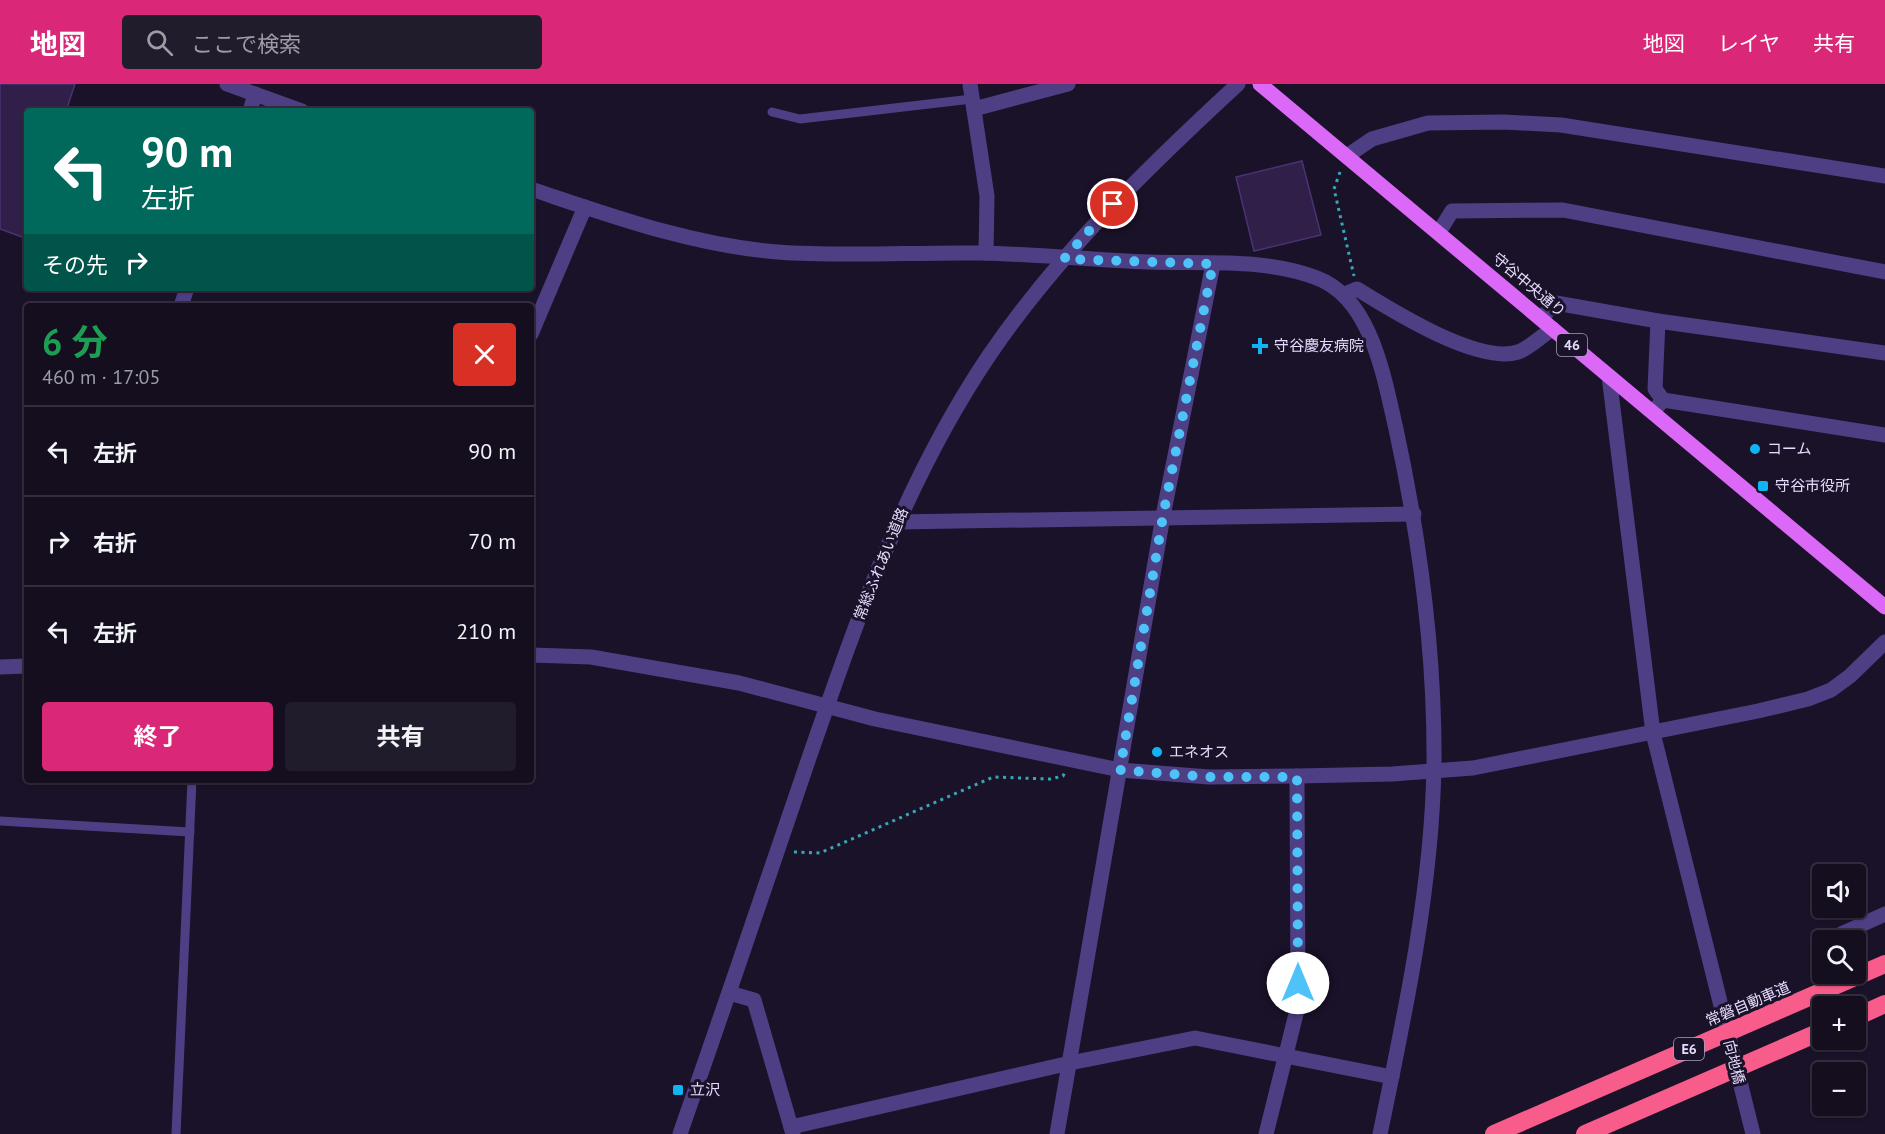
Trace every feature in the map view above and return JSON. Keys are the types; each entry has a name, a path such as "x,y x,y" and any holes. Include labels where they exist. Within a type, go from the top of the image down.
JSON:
{"highway":[{"name":"常磐自動車道","path":"1494,1134 1885,964"},
{"path":"1866,1013 1885,1004"},
{"name":"E6","path":"1585,1134 1812,1035"}],"main road":[{"name":"守谷中央通り","path":"1260,84 1885,607"}],"street":[{"path":"227,84 294,108"},
{"path":"986,253 987,196 972,97 1068,84"},
{"name":"常総ふれあい道路","path":"680,1134 866,593 922,468 963,396 1013,322 1064,259 1127,189 1238,84"},
{"path":"250,108 255,94"},
{"path":"1347,156 1372,139 1428,123 1504,122 1561,125 1885,176"},
{"path":"534,190 708,244 779,252 986,253 1064,259 1280,266 1351,292 1461,344 1496,352 1518,352 1547,323 1556,303 1658,321 1885,353"},
{"path":"534,327 585,207"},
{"path":"1439,232 1452,211 1563,210 1885,272"},
{"path":"1057,1134 1163,516 1213,264"},
{"path":"1351,292 1384,377 1414,514 1428,628 1434,770 1426,866 1392,1077 1380,1134"},
{"path":"1658,321 1654,389 1663,400 1885,435"},
{"name":"向地橋","path":"1609,376 1653,733 1753,1134"},
{"path":"1653,412 1663,400"},
{"path":"896,522 1163,516 1414,514"},
{"path":"534,655 591,657 739,682 875,719 1120,770 1209,777 1297,777 1473,768 1653,733 1808,699 1831,690 1850,676 1885,642"},
{"path":"0,667 24,666"},
{"path":"1266,1134 1298,1006 1297,777"},
{"path":"1850,930 1885,914"},
{"path":"729,993 754,1000 792,1131 1070,1063 1195,1038 1392,1077"}],"lane":[{"path":"772,112 800,119 972,97"},
{"path":"176,1134 192,783"},
{"path":"0,821 190,831"}],"path":[{"path":"1347,156 1334,189 1351,292"},
{"path":"777,851 820,853 993,777 1050,779 1063,776 1071,761"}],"building":[{"path":"0,84 75,84 67,108 24,108 24,231 22,237 0,229"},
{"path":"1302,161 1321,235 1254,251 1236,177"}],"place":[{"name":"守谷慶友病院","path":"1260,346"},
{"name":"コーム","path":"1755,449"},
{"name":"守谷市役所","path":"1763,486"},
{"name":"エネオス","path":"1157,752"},
{"name":"立沢","path":"678,1090"}],"route":[{"path":"1113,204 1064,259 1213,264 1163,516 1120,770 1209,777 1297,777 1298,983"}]}
